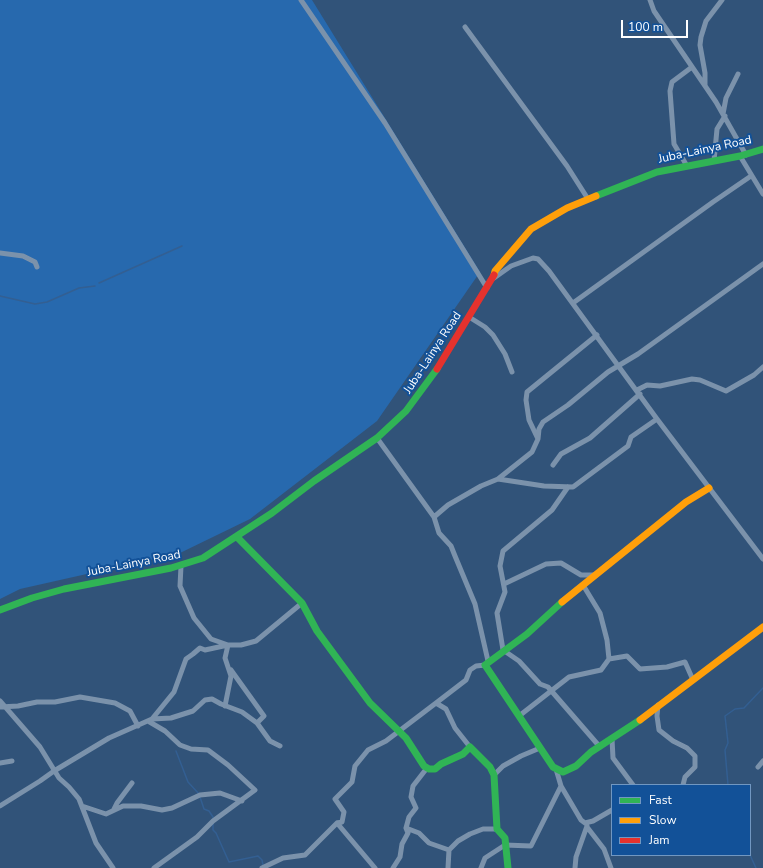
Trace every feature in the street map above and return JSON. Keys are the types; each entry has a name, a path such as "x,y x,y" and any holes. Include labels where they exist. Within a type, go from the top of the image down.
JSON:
{"street":[{"path":"301,0 382,117 487,288"},
{"path":"650,0 654,11 724,115 751,176 763,194"},
{"path":"705,86 705,73 700,45 701,38 706,21 722,0"},
{"path":"465,27 567,166 588,199"},
{"path":"687,166 674,144 670,91 672,82 692,67"},
{"path":"714,161 717,129 724,115 726,98 738,74"},
{"name":"Juba-Lainya Road","path":"0,610 32,598 64,589 181,566 203,558 237,536 376,438 406,411 418,398 487,288 495,271 531,229 553,215 640,176 743,155 763,149"},
{"path":"573,302 751,176"},
{"path":"0,253 23,256 35,262 37,267"},
{"path":"493,278 511,266 533,258 538,259 550,271 617,365 763,559"},
{"path":"434,517 474,490 498,479 532,452 538,439 539,429 543,422 568,405 596,380 617,365 638,354 763,264"},
{"path":"469,317 485,327 493,335 505,354 512,372"},
{"path":"538,439 528,420 526,400 527,392 597,335"},
{"path":"553,465 561,454 590,438 647,385 660,386 692,379 700,380 726,391 750,378 763,367"},
{"path":"498,479 573,487 583,482 602,465 628,446 631,437 657,419"},
{"path":"376,438 426,504 434,517 439,533 451,546 475,604 486,663 540,748 556,769 561,786 581,820 604,850 611,868"},
{"path":"568,487 552,510 503,551 500,566 504,584 504,592 497,613 503,650 518,661 540,684 544,685 551,691 600,747"},
{"path":"262,868 283,858 305,855 338,823 342,822 344,812 335,799 352,782 355,766 368,750 386,741 398,730 466,680 470,670 476,666 486,663 527,634 556,606 686,502 709,488"},
{"path":"237,536 302,603 317,631 370,703 406,738 420,761 427,768 435,770 441,764 453,760 470,748"},
{"path":"504,584 546,564 561,563 581,574 596,575"},
{"path":"181,566 180,586 194,618 211,639 228,645 242,646 256,641 302,603"},
{"path":"583,585 600,613 607,640 609,660"},
{"path":"556,769 563,772 569,769 693,680 763,627"},
{"path":"225,706 231,676 225,658 228,645"},
{"path":"150,720 176,688 186,659 200,648 205,650 228,645"},
{"path":"519,716 570,677 601,670 609,660 627,656 640,669 667,667 685,662 693,680"},
{"path":"227,664 264,716 257,723"},
{"path":"3,707 37,702 55,702 80,697 115,703 129,710 138,726"},
{"path":"0,806 40,781 54,770 109,738 150,720 169,719 184,714 196,709 208,699 214,699 225,706 242,712 257,723 270,741 280,746"},
{"path":"0,701 3,707 40,746 59,778 72,790 82,806 96,843 113,868"},
{"path":"436,703 446,709 454,728 470,748 485,761 494,775 496,800 495,817 498,828 505,838 508,868"},
{"path":"658,704 657,716 659,730 687,748 695,756 695,767 685,777 683,784"},
{"path":"150,720 180,745 191,749 208,750 228,765 255,790 242,801 213,820 197,837 154,868"},
{"path":"612,739 613,758 632,784"},
{"path":"494,775 503,766 540,748"},
{"path":"0,763 12,761"},
{"path":"758,766 763,761"},
{"path":"393,868 400,856 402,844 408,833 406,828 409,817 416,808 411,798 413,786 427,768"},
{"path":"114,809 132,783"},
{"path":"481,868 485,858 505,845 531,846 561,786"},
{"path":"82,806 106,814 123,806 136,806 162,810 172,808 200,795 220,793 242,801"},
{"path":"576,868 576,857 586,825 611,811"},
{"path":"338,823 375,868"},
{"path":"406,828 419,833 429,843 450,850"},
{"path":"448,868 450,850 458,840 483,829 498,828"}],"shaded area":[{"path":"0,0 312,0 480,272 377,421 250,519 180,553 20,589 0,599"}],"waterway":[{"path":"99,283 182,246"},
{"path":"0,296 35,304 47,302 79,288 95,286"},
{"path":"728,784 725,750 728,743 725,716 735,709 744,708 763,688"},
{"path":"176,751 188,782 199,794"},
{"path":"200,797 204,809 209,811 213,817 213,820"},
{"path":"213,823 213,830 216,833 229,862 258,856 262,860 263,865"},
{"path":"750,856 756,868"}],"traffic: fast":[{"path":"596,196 657,172 740,156 763,149"},
{"path":"0,610 32,598 64,589 171,568 203,558 272,513 314,481 377,438 406,411 437,369"},
{"path":"237,537 302,603 317,631 370,703 406,738 424,766 429,769 435,769 441,764 463,754 470,747 490,767 494,775 497,829 505,838 508,868"},
{"path":"562,602 527,634 485,665 553,767 563,772 576,766 591,752 640,720"}],"traffic: slow":[{"path":"494,275 495,271 531,229 567,208 596,196"},
{"path":"562,602 686,502 709,488"},
{"path":"640,720 763,627"}],"traffic: jam":[{"path":"437,369 494,275"}]}
